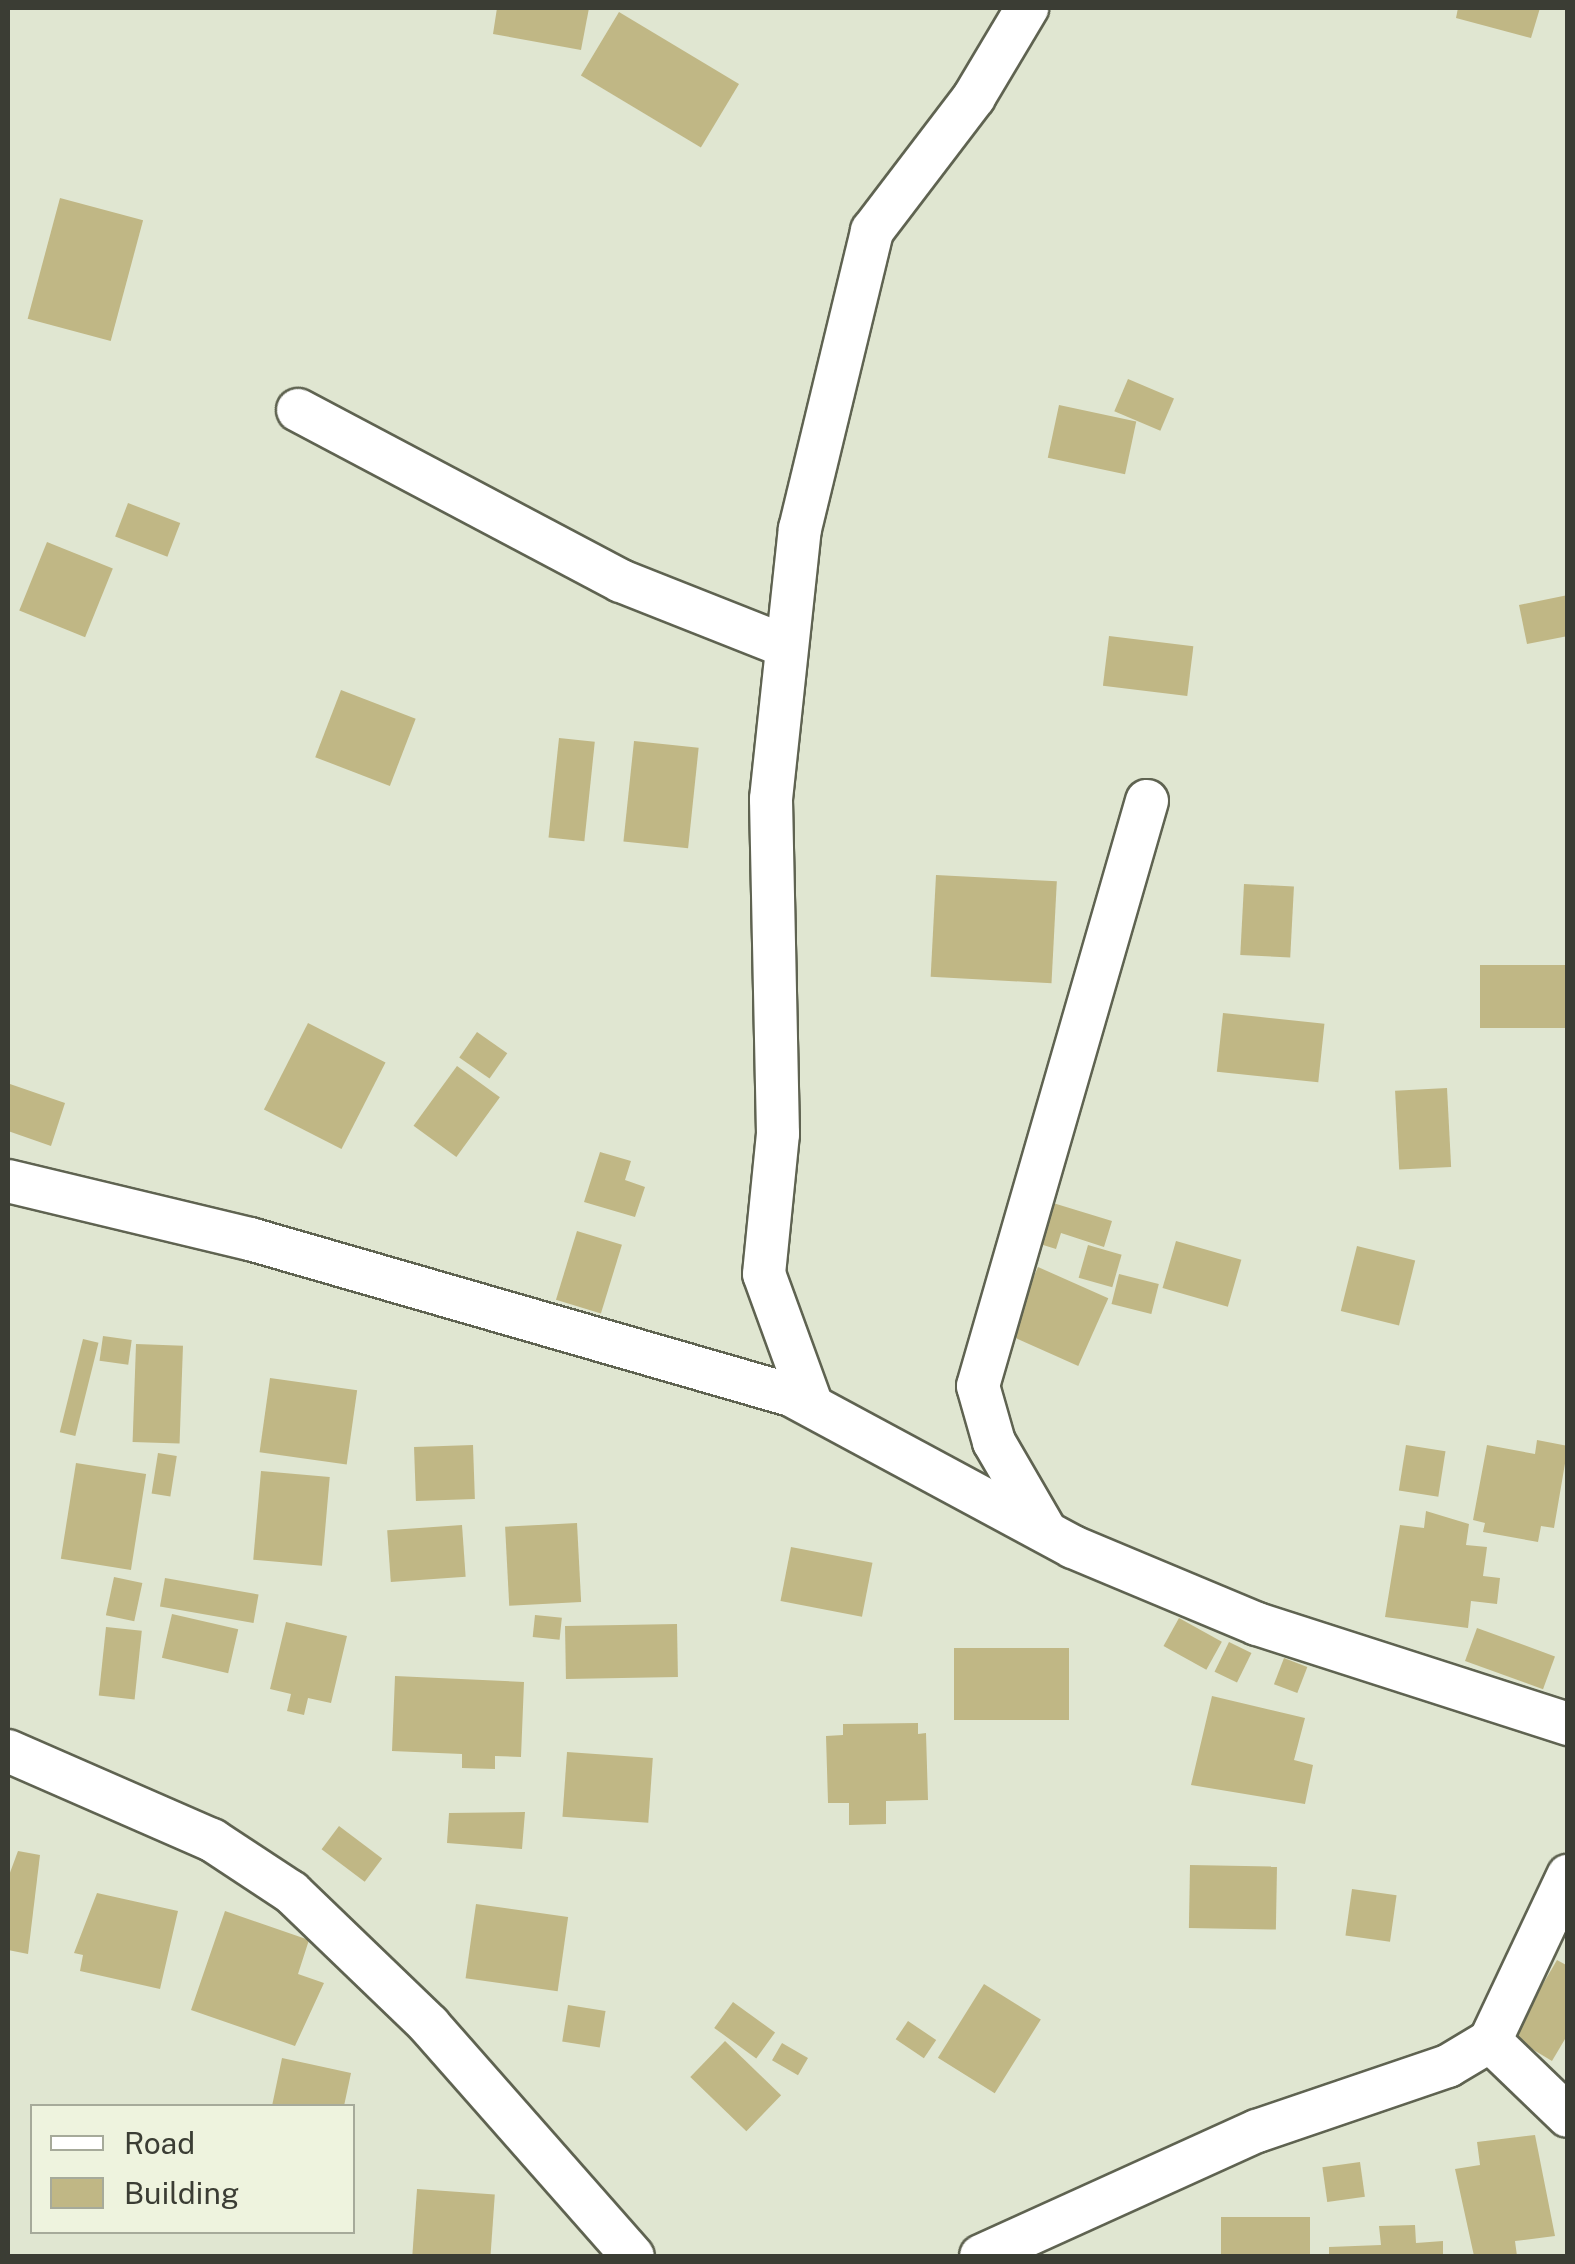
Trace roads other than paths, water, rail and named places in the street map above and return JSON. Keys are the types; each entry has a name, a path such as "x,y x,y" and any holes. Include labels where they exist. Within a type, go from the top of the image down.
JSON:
{"street":[{"path":"812,1403 764,1274 778,1134 771,800 783,645 818,433 872,231 974,97 1027,8"},
{"path":"298,410 621,581 783,645"},
{"path":"1045,1531 994,1442 978,1386 1147,801"},
{"path":"8,1181 250,1238 812,1403 1045,1531 1257,1624 1568,1724"},
{"path":"8,1752 212,1840 291,1892 430,2025 634,2256"},
{"path":"981,2256 1257,2131 1448,2066 1490,2041 1568,1876"},
{"path":"1490,2041 1568,2116"}]}
